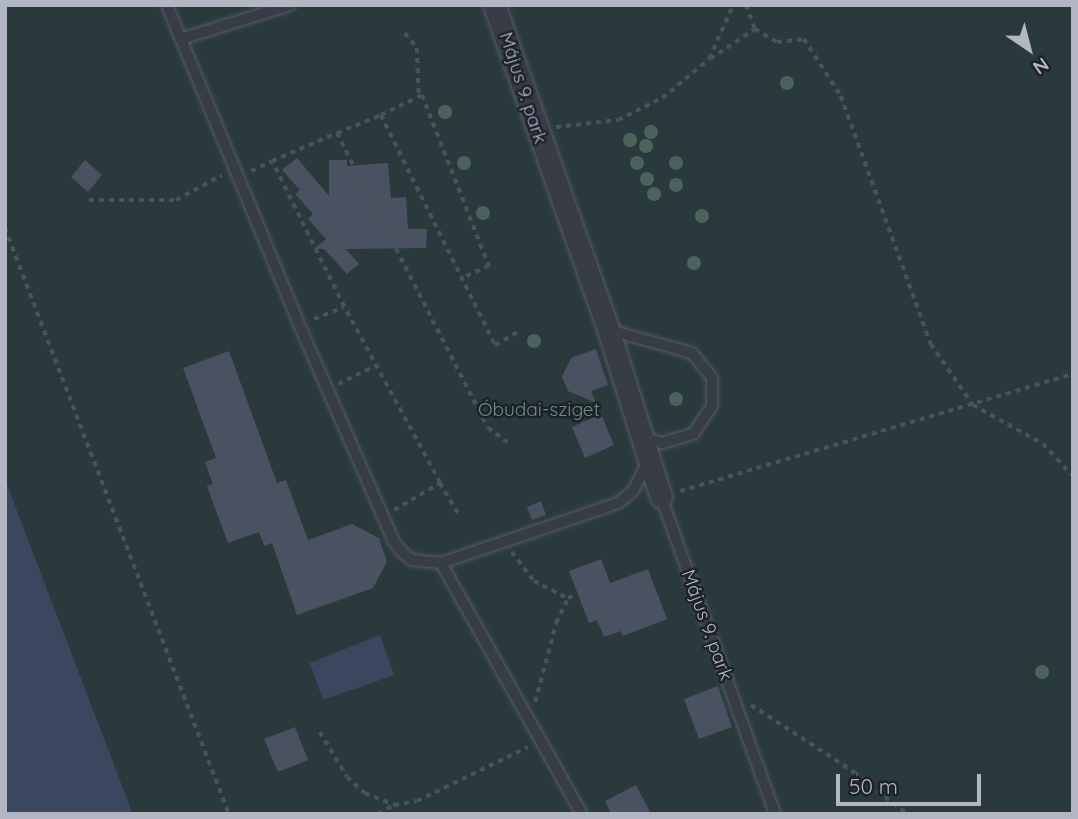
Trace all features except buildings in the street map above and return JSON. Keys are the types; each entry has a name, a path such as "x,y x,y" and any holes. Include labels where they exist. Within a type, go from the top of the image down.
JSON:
{"street":[{"name":"Május 9. park","path":"494,5 608,329 661,497"}],"lane":[{"path":"167,5 235,174 394,541 412,560 441,563 618,503 633,491 649,458"},
{"path":"181,39 290,5"},
{"path":"608,329 692,353 712,378 712,406 693,434 661,443 642,436"},
{"name":"Május 9. park","path":"661,497 775,814"},
{"path":"441,563 582,814"}],"path":[{"path":"709,60 733,5"},
{"path":"746,5 755,29 777,42 804,39 841,96 931,344 973,405 1043,444 1073,476"},
{"path":"535,127 618,120 662,98 709,60 755,29"},
{"path":"405,33 417,48 419,96 435,126 489,267 461,279"},
{"path":"89,200 176,200 381,115 419,96"},
{"path":"381,115 495,345 521,330"},
{"path":"337,133 488,428 507,442"},
{"path":"274,160 344,307 460,516"},
{"path":"5,228 229,814"},
{"path":"300,325 344,307"},
{"path":"328,389 377,365"},
{"path":"661,497 1073,374"},
{"path":"383,516 440,483"},
{"path":"506,541 534,581 568,598"},
{"path":"531,720 543,667 568,598 575,595"},
{"path":"732,692 854,772 907,814"},
{"path":"320,732 347,778 365,793 394,805"},
{"path":"378,814 394,805 417,801 490,768 542,739"}],"green space":[{"name":"Óbudai-sziget","path":"5,5 1073,5 1073,814 133,814 5,479"}],"water":[{"path":"5,479 133,814 5,814"},
{"path":"380,635 394,675 323,700 310,663"}]}
